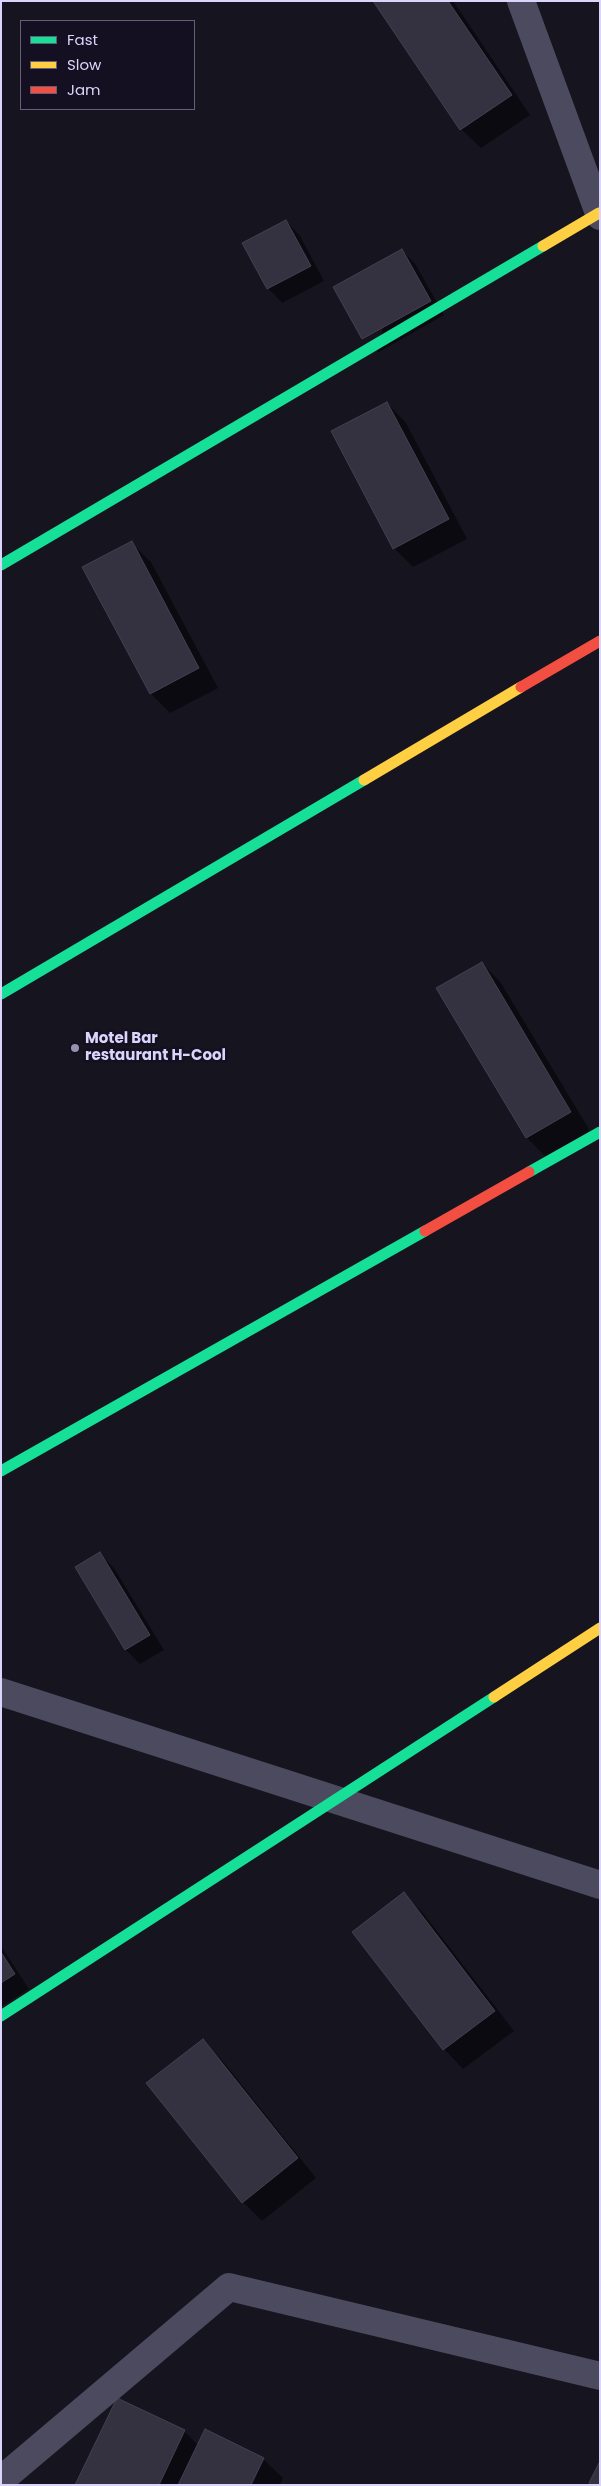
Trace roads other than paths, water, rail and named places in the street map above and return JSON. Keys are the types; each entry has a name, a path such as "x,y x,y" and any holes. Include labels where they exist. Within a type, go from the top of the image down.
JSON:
{"street":[{"path":"1,565 599,215 521,1"},
{"path":"1,994 600,641"},
{"path":"1,1471 600,1132"},
{"path":"1,2016 600,1628"},
{"path":"1,1692 600,1885"},
{"path":"1,2480 229,2287 600,2376"}],"place":[{"name":"Motel Bar restaurant H-Cool","path":"75,1048"}]}
